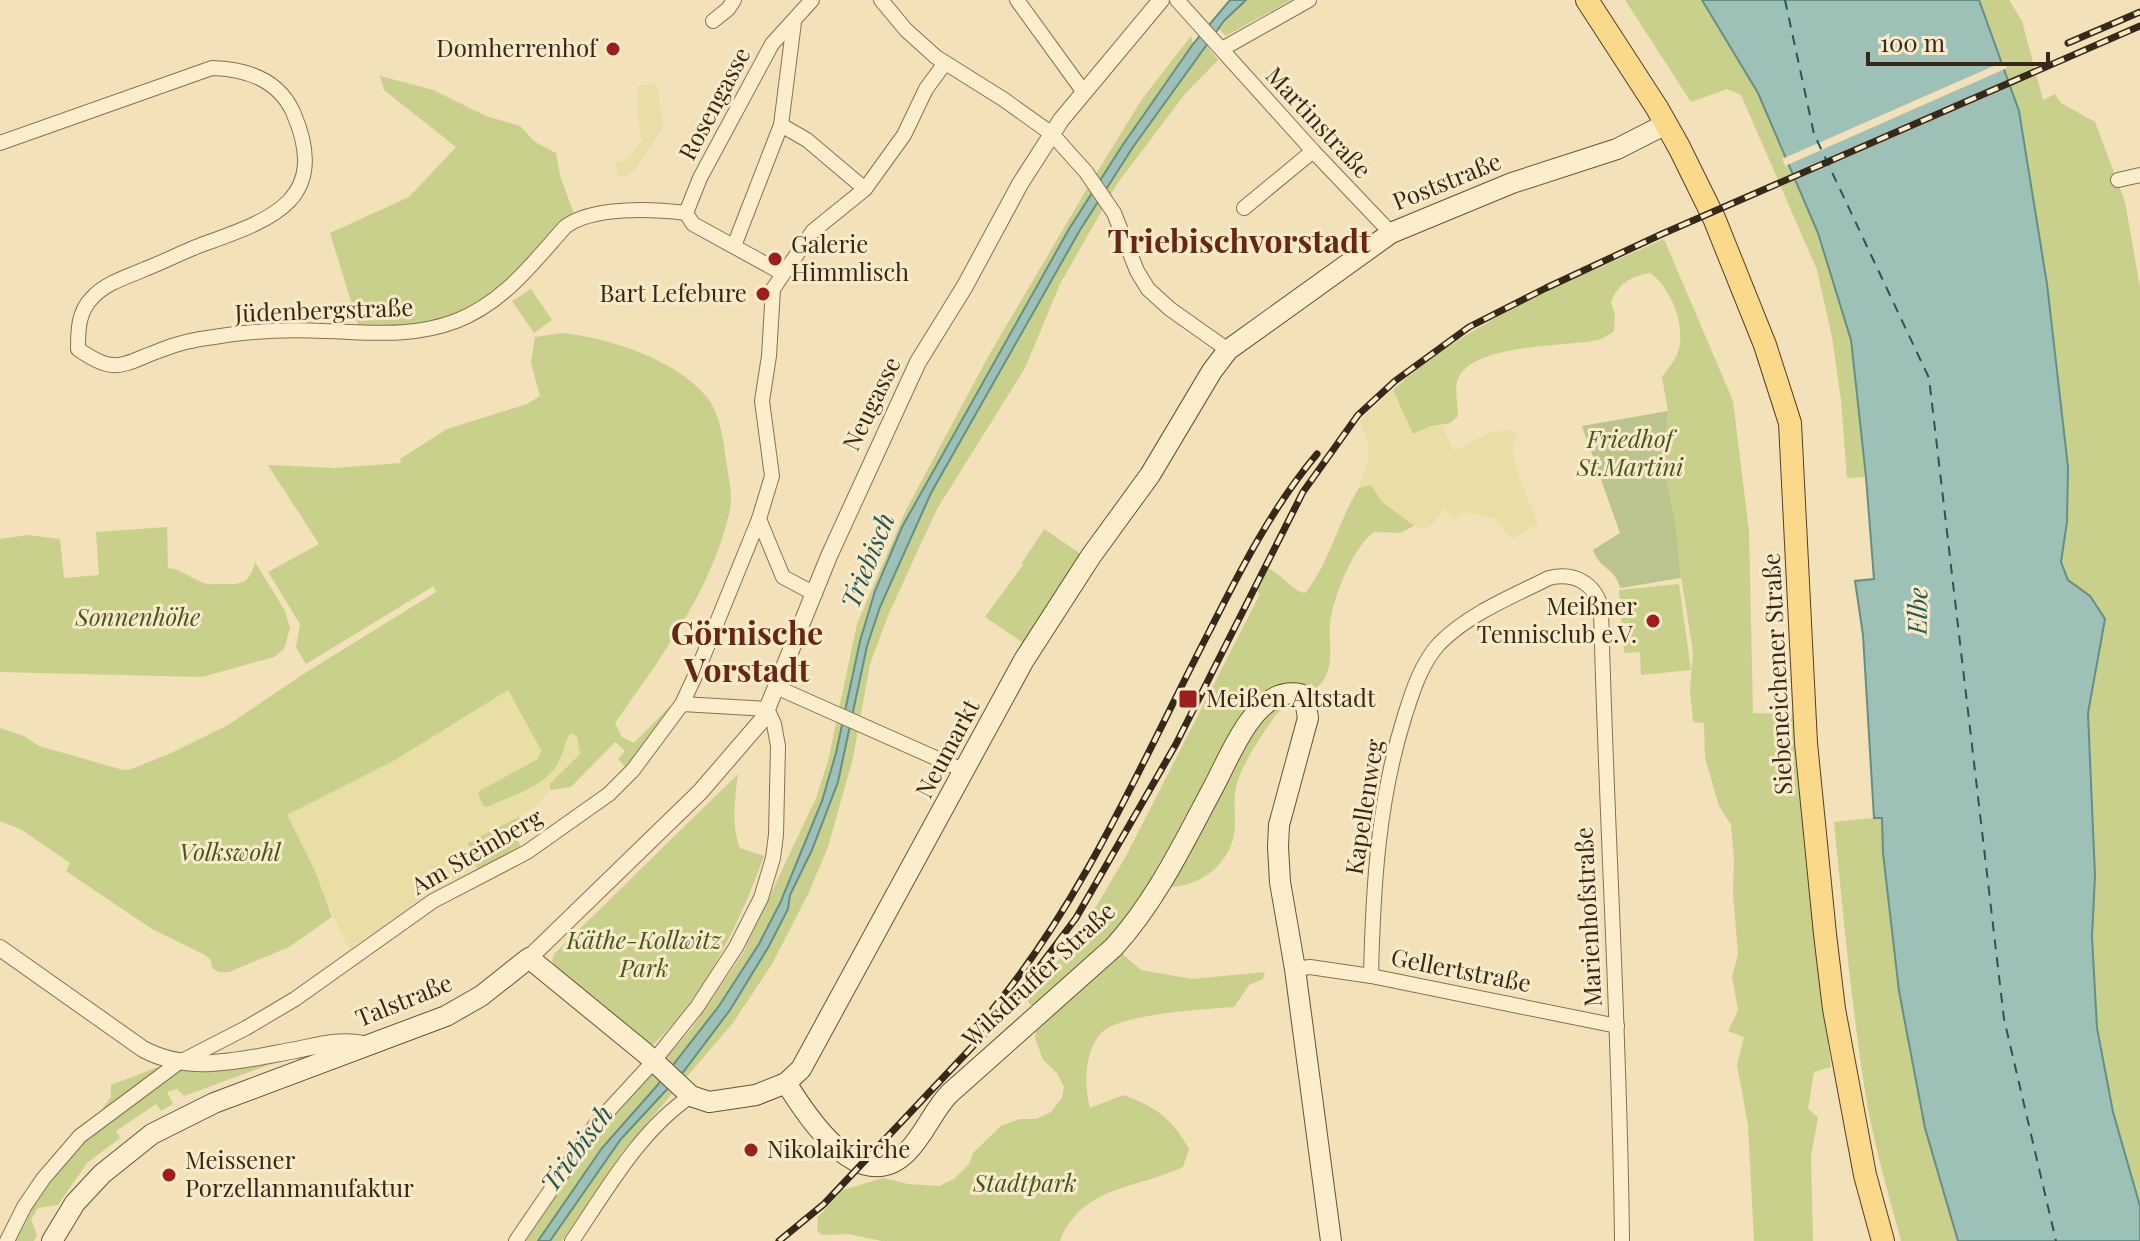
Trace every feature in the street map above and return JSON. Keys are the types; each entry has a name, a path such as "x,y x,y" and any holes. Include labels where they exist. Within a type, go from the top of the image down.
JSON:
{"main road":[{"name":"Siebeneichener Straße","path":"1587,0 1666,124 1735,267 1790,423 1806,743 1823,919 1834,1009 1865,1175 1883,1241"},
{"name":"Poststraße","path":"1228,350 1391,233 1512,183 1617,149 1666,124"},
{"name":"Neumarkt","path":"786,1083 804,1063 1024,660 1091,556 1150,475 1212,371 1228,350"},
{"name":"Wilsdruffer Straße","path":"786,1083 820,1130 852,1161 872,1166 898,1160 917,1140 949,1094 1114,947 1136,923 1249,722 1269,701 1291,692 1300,694 1305,700 1308,718 1279,825 1278,847 1280,882 1295,969 1331,1241"},
{"name":"Talstraße","path":"52,1241 75,1203 102,1174 152,1134 214,1103 364,1044 446,1016 481,996 529,958"},
{"path":"529,958 686,1091 709,1102 733,1100 786,1083"}],"street":[{"path":"713,21 734,0"},
{"name":"Rosengasse","path":"686,213 700,178 772,44 812,0"},
{"path":"881,0 906,30 945,63 1052,134 1092,180 1114,213 1137,271 1148,289 1170,309 1228,350"},
{"name":"Neugasse","path":"767,709 875,452 912,373 1052,134 1083,91 1161,0"},
{"name":"Martinstraße","path":"1177,0 1391,233"},
{"path":"1219,45 1309,0"},
{"path":"1019,1 1083,91"},
{"path":"734,246 781,125 794,22"},
{"path":"686,213 693,224 734,246 782,281 813,231 865,189 904,135 945,63"},
{"name":"Jüdenbergstraße","path":"0,143 212,68 232,69 266,81 279,90 290,105 301,136 304,163 303,179 289,203 258,224 125,277 91,298 81,316 78,349 97,363 115,366 136,362 173,346 214,337 309,331 408,333 433,328 478,311 496,300 576,219 609,213 686,213"},
{"path":"781,125 807,140 865,189"},
{"path":"1244,208 1313,151"},
{"path":"2118,180 2140,175"},
{"name":"Am Steinberg","path":"178,1063 295,999 433,901 527,852 598,802 633,770 682,704 713,636 759,519 772,476 762,401 773,289 782,281"},
{"path":"759,519 783,577 815,594"},
{"name":"Kapellenweg","path":"1371,976 1381,823 1394,751 1421,669 1439,644 1472,618 1549,578 1577,577 1595,592"},
{"name":"Marienhofstraße","path":"1595,592 1601,608 1622,1241"},
{"path":"776,687 965,771"},
{"path":"516,1241 596,1124 656,1065 736,947 761,898 773,858 776,835 778,746 774,724 767,709 682,704"},
{"name":"Talstraße","path":"529,958 700,792 763,719 767,709"},
{"path":"0,948 143,1049 162,1059 178,1063 216,1063 331,1042 364,1044"},
{"name":"Gellertstraße","path":"1295,969 1310,967 1371,976 1617,1026"},
{"path":"297,1050 310,1054 317,1065"},
{"path":"7,1241 43,1179 80,1136 178,1063"},
{"path":"572,1241 635,1151 686,1091"}],"shaded area":[{"path":"657,84 663,127 634,171 622,177 617,174 616,163 629,158 642,140 637,113 638,85"},
{"path":"1393,390 1413,434 1442,425 1454,451 1486,434 1505,430 1518,432 1512,449 1518,475 1538,524 1512,539 1494,518 1468,512 1455,520 1444,509 1433,524 1424,528 1414,526 1381,501 1371,485 1359,488 1368,460 1368,445 1360,421"},
{"path":"508,690 541,750 538,759 481,790 487,807 548,776 559,762 571,733 577,736 580,754 549,786 550,790 536,805 512,822 468,843 477,869 429,894 349,949 286,815 395,760"}],"green space":[{"path":"1246,0 1291,0 1226,36 1219,29"},
{"path":"1625,0 1702,0 1758,93 1818,233 1851,340 1866,477 1847,478 1832,337 1817,270 1741,95 1727,89 1691,102"},
{"path":"1979,0 2009,0 2022,21 2043,100 2055,94 2061,103 2095,122 2125,202 2140,287 2140,1206 2113,1112 2097,1028 2088,713 2105,619 2090,596 2068,580 2061,562 2067,522 2068,467 2019,111"},
{"path":"1191,36 1193,44 1069,229 902,527 875,591 860,641 836,753 822,801 781,901 759,944 719,1006 655,1088 602,1148 538,1241 526,1241 595,1138 693,1027 743,953 816,798 828,761 857,624 906,510 989,355 1085,192 1142,99"},
{"path":"1207,46 1218,60 1185,94 1117,184 1060,284 1025,368 937,509 889,613 870,664 853,758 828,847 772,964 733,1023 623,1151 562,1241 550,1241 621,1139 684,1071 730,1011 769,946 788,909 790,895 812,850 838,782 867,646 880,607 931,493 1080,230 1133,147"},
{"path":"380,76 433,90 486,116 520,126 535,142 556,153 560,176 576,219 512,286 456,321 359,333 330,233 409,197 456,147 384,90"},
{"path":"1664,239 1733,401 1749,531 1753,713 1793,714 1806,866 1831,1067 1814,1072 1808,1109 1818,1117 1811,1156 1813,1241 1754,1241 1748,1125 1737,1065 1744,1037 1728,1031 1738,1010 1732,977 1738,954 1731,825 1719,806 1705,758 1704,723 1693,722 1690,690 1693,652 1664,468 1668,411 1662,377 1679,349 1680,328 1675,307 1650,273 1626,282 1611,302 1615,315 1614,331 1598,340 1521,349 1481,359 1467,367 1458,379 1458,416 1450,423 1431,426 1413,434 1393,390 1454,343 1522,304"},
{"path":"531,289 552,320 534,333 512,301"},
{"name":"Volkswohl","path":"563,333 620,345 677,371 711,402 725,451 731,501 710,570 682,623 615,723 622,737 634,743 670,706 669,716 629,771 618,759 625,751 615,742 571,787 550,790 550,784 580,754 577,736 571,733 558,763 545,778 516,795 487,807 483,805 478,794 481,790 538,759 541,750 508,690 395,760 287,815 314,869 332,917 289,947 229,972 219,972 212,968 211,960 205,955 152,929 66,871 70,863 22,830 0,821 0,728 24,736 39,746 129,770 228,725 436,592 434,586 306,664 296,647 300,624 268,572 319,544 268,465 335,468 401,463 400,459 447,429 527,404 540,396 531,363 535,337"},
{"name":"Friedhof St.Martini","path":"1668,411 1664,468 1675,522 1681,578 1620,588 1593,550 1620,533 1582,426"},
{"name":"Stadtpark","path":"1371,485 1381,501 1414,526 1400,533 1374,532 1352,561 1331,615 1327,673 1319,686 1280,711 1250,755 1236,788 1233,840 1220,864 1210,873 1185,885 1158,887 1114,947 1141,970 1192,979 1265,972 1263,979 1249,985 1234,1007 1127,1021 1102,1032 1092,1048 1086,1079 1090,1108 1123,1095 1154,1109 1176,1129 1189,1149 1183,1167 1096,1199 1081,1209 1069,1223 1060,1241 882,1241 848,1234 822,1235 817,1230 818,1217 843,1190 883,1178 908,1184 939,1186 954,1179 969,1164 973,1153 1001,1126 1019,1119 1036,1119 1051,1112 1062,1098 1064,1087 1057,1073 1043,1060 1035,1038 1038,1013 1027,1001 1085,925 1126,856 1260,594 1256,590 1267,568 1305,593 1321,569 1359,488"},
{"name":"Sonnenhöhe","path":"167,527 168,568 206,584 241,583 251,574 255,562 285,611 290,628 284,649 274,657 202,677 0,672 0,539 28,535 60,539 64,578 99,575 96,532"},
{"path":"1044,529 1081,554 1025,644 985,617 1023,565"},
{"name":"Meißner Tennisclub e.V.","path":"1679,584 1691,670 1641,675 1640,652 1624,653 1619,590"},
{"name":"Käthe-Kollwitz Park","path":"738,774 734,811 737,839 740,848 764,856 744,907 705,981 653,1045 644,1041 555,966 552,961 554,954"},
{"path":"519,817 524,826 515,836 522,848 477,869 468,843"},
{"path":"1882,817 1883,853 1899,991 1925,1128 1958,1241 1901,1241 1868,1110 1851,991 1834,822"},
{"path":"273,1060 274,1063 184,1096 177,1089 167,1092 173,1104 161,1111 156,1104 116,1131 120,1138 87,1163 58,1205 38,1208 31,1219 37,1235 34,1241 11,1241 16,1226 111,1097 111,1085 158,1067 223,1071"}],"water":[{"path":"1230,0 1246,0 1224,21 1133,147 1080,230 931,493 880,607 867,646 838,782 812,850 790,895 788,909 769,946 730,1010 684,1071 621,1139 550,1241 538,1241 602,1148 655,1088 719,1006 759,944 781,901 822,801 836,753 860,641 875,591 902,527 1069,229 1193,44"},
{"name":"Elbe","path":"1702,0 1979,0 2019,111 2047,284 2068,467 2067,522 2061,562 2068,580 2090,596 2105,619 2088,713 2097,1028 2113,1112 2140,1206 2140,1241 1958,1241 1925,1128 1899,991 1883,853 1882,818 1874,818 1863,635 1855,581 1874,579 1851,340 1818,233 1758,93"}],"pier":[{"path":"2005,61 2007,68 1785,166 1782,159"}],"ferry route":[{"path":"1785,0 1814,134 1929,378 2004,1019 2056,1241"}],"railway":[{"path":"2068,43 2140,12"},
{"path":"779,1241 824,1204 1006,1011 1076,918 1176,744 1303,492 1358,415 1395,381 1469,327 1546,288 1662,234 2140,26"},
{"path":"993,1009 1026,966 1085,873 1246,561 1272,516 1317,454"}],"place":[{"name":"Domherrenhof","path":"613,49"},
{"name":"Galerie Himmlisch","path":"775,259"},
{"name":"Bart Lefebure","path":"763,294"},
{"name":"Meißner Tennisclub e.V.","path":"1653,621"},
{"name":"Meißen Altstadt","path":"1188,699"},
{"name":"Nikolaikirche","path":"751,1150"},
{"name":"Meissener Porzellanmanufaktur","path":"169,1175"}],"district":[{"name":"Triebischvorstadt","path":"1239,242"},
{"name":"Görnische Vorstadt","path":"747,652"}],"water label":[{"name":"Triebisch","path":"868,561"},
{"name":"Triebisch","path":"577,1149"}]}
